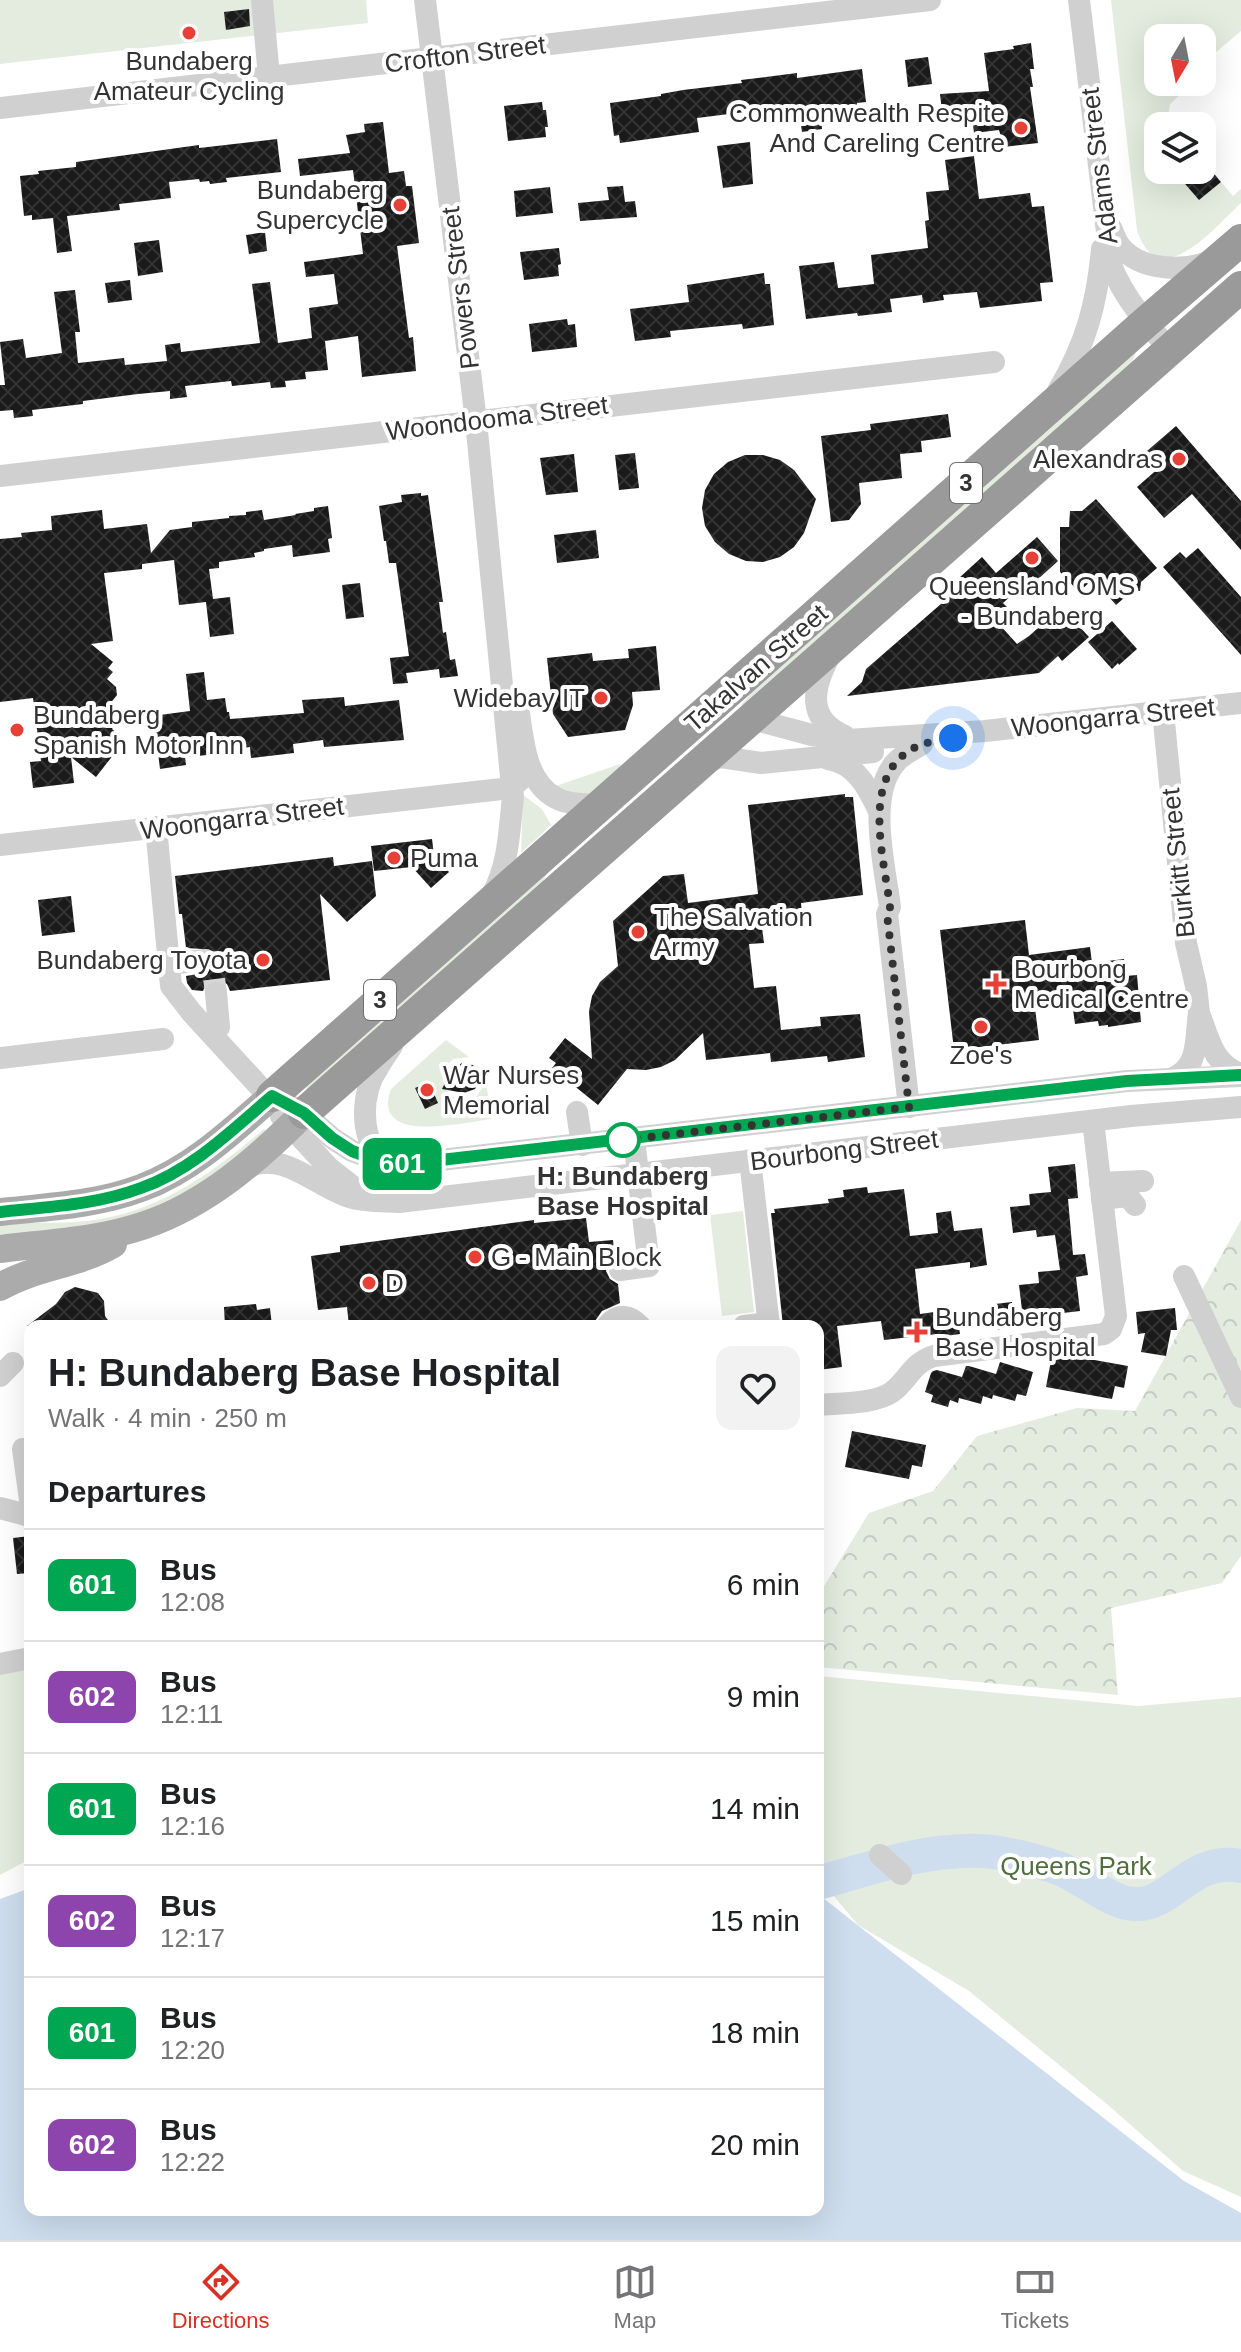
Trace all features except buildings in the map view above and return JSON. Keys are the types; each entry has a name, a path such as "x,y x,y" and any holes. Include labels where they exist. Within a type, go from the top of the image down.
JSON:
{"highway":[{"name":"Takalvan Street","path":"270,1098 1234,246"},
{"name":"Takalvan Street","path":"297,1120 1241,287"},
{"path":"690,726 716,715 752,719"}],"main road":[{"name":"3","path":"0,1212 92,1201 141,1188 183,1168 205,1153 270,1098"},
{"name":"3","path":"0,1287 33,1271 101,1252 145,1225 204,1198 297,1120"},
{"name":"3","path":"0,1249 98,1237 145,1225"}],"street":[{"path":"262,0 269,77"},
{"name":"Powers Street","path":"425,0 476,421 508,744 511,788 507,856 499,883 488,904"},
{"name":"Crofton Street","path":"0,108 930,0"},
{"name":"Adams Street","path":"1079,0 1111,265 1128,299 1170,350"},
{"path":"1105,216 1119,245 1128,253 1155,265 1171,268 1196,266 1234,246"},
{"path":"1043,415 1085,338 1099,277 1105,216"},
{"name":"Woondooma Street","path":"0,476 994,362"},
{"name":"Woongarra Street","path":"834,647 817,681 817,708 828,727 844,736 863,738"},
{"name":"Powers Street","path":"502,672 517,705 531,770"},
{"name":"Woongarra Street","path":"752,719 848,740 985,731 1241,703"},
{"name":"Burkitt Street","path":"1158,1114 1147,1110 1140,1094 1146,1084 1184,1073 1192,1062 1199,1013 1186,943 1163,712"},
{"name":"Woongarra Street","path":"702,764 721,757 761,763 898,750 985,731"},
{"path":"483,790 493,781 508,744"},
{"path":"878,809 883,788 896,762 922,744"},
{"path":"815,758 836,760 853,770 867,787 878,809 909,1107"},
{"path":"511,788 531,770 542,788 558,799 601,805"},
{"name":"Woongarra Street","path":"0,845 511,788"},
{"path":"156,827 174,992 215,1030 270,1098 297,1120 329,1168 349,1185 399,1202"},
{"path":"169,964 196,961"},
{"path":"215,1030 216,993"},
{"name":"Burkitt Street","path":"1199,1013 1218,1060 1241,1075"},
{"path":"396,1164 373,1149 366,1123 366,1102 373,1077 406,1024"},
{"path":"0,1058 163,1039"},
{"name":"Bourbong Street","path":"297,1120 364,1157 396,1164 423,1164 1164,1079 1241,1075"},
{"name":"Bourbong Street","path":"399,1202 1093,1121 1241,1107"},
{"path":"577,1112 582,1145"},
{"path":"863,1112 867,1147"},
{"path":"824,1404 888,1395 919,1363 934,1356 1108,1331 1114,1325 1116,1316 1093,1121"},
{"path":"620,1270 649,1266 634,1139"},
{"path":"750,1160 769,1320"},
{"path":"240,1170 262,1162 279,1163 351,1197 399,1202"},
{"path":"423,1164 408,1173 406,1182 409,1191 427,1199"},
{"path":"1101,1191 1143,1181"},
{"path":"1101,1191 1128,1196 1135,1205"},
{"path":"1184,1276 1241,1397"},
{"path":"613,1320 626,1317 633,1320"},
{"path":"23,1449 24,1456"},
{"path":"0,1508 24,1515"},
{"path":"0,1528 24,1518"},
{"path":"0,1664 24,1659"},
{"path":"880,1855 901,1874"}],"green space":[{"name":"Bundaberg Amateur Cycling","path":"0,0 366,0 368,23 0,64"},
{"path":"1111,0 1241,0 1241,31 1216,52 1216,24 1144,24 1144,96 1178,96 1170,104 1169,112 1144,112 1144,184 1185,184 1199,200 1221,182 1233,196 1241,189 1241,203 1202,240 1172,257 1158,257 1146,249 1137,230"},
{"path":"1136,349 1126,372 746,707 741,705 757,686"},
{"path":"621,766 568,813 553,787"},
{"path":"523,795 542,809 551,825 521,853"},
{"path":"551,866 542,883 305,1095 307,1085"},
{"path":"446,1040 469,1057 453,1059 442,1071 445,1089 458,1100 476,1097 486,1083 492,1119 424,1126 407,1124 394,1118 388,1107 391,1089"},
{"path":"264,1129 269,1134 219,1175 130,1219 0,1239 0,1223 86,1221 137,1210 203,1176"},
{"path":"743,1211 754,1312 722,1316 710,1215"},
{"path":"1241,1220 1241,1556 1222,1583 1111,1608 1118,1695 824,1668 824,1586 869,1513 933,1491 977,1436 1077,1408 1135,1411"},
{"path":"24,1669 24,1862 0,1875 0,1675"},
{"name":"Queens Park","path":"824,1677 1138,1706 1241,1697 1241,2197 1183,2171 969,1991 858,1925 824,1884"}],"water":[{"path":"24,1890 24,2216 824,2216 824,1899 1184,2181 1241,2213 1241,2240 0,2240 0,1899"}],"waterway":[{"path":"824,1881 918,1856 980,1851 1019,1857 1058,1868 1116,1900 1135,1904 1160,1898 1209,1868 1241,1866"}],"tunnel":[{"path":"196,961 212,963 216,993"}],"bus line":[{"name":"601","path":"0,1212 70,1205 141,1188 183,1168 205,1153 272,1096 304,1113 332,1138 364,1157 423,1164 1127,1081 1241,1075"}],"place":[{"name":"Bundaberg Amateur Cycling","path":"189,33"},
{"name":"Commonwealth Respite And Careling Centre","path":"1021,128"},
{"name":"Bundaberg Supercycle","path":"400,205"},
{"name":"Alexandras","path":"1179,459"},
{"name":"Queensland OMS - Bundaberg","path":"1032,558"},
{"name":"Widebay IT","path":"601,698"},
{"name":"Bundaberg Spanish Motor Inn","path":"17,730"},
{"name":"Puma","path":"394,858"},
{"name":"The Salvation Army","path":"638,932"},
{"name":"Bundaberg Toyota","path":"263,960"},
{"name":"Bourbong Medical Centre","path":"996,984"},
{"name":"Zoe's","path":"981,1027"},
{"name":"War Nurses Memorial","path":"427,1090"},
{"name":"H: Bundaberg Base Hospital","path":"623,1140"},
{"name":"G - Main Block","path":"475,1257"},
{"name":"D","path":"369,1283"},
{"name":"Bundaberg Base Hospital","path":"917,1332"}],"route":[{"path":"623,1140 909,1107 878,809 891,769 903,755 922,744 953,738"}]}
